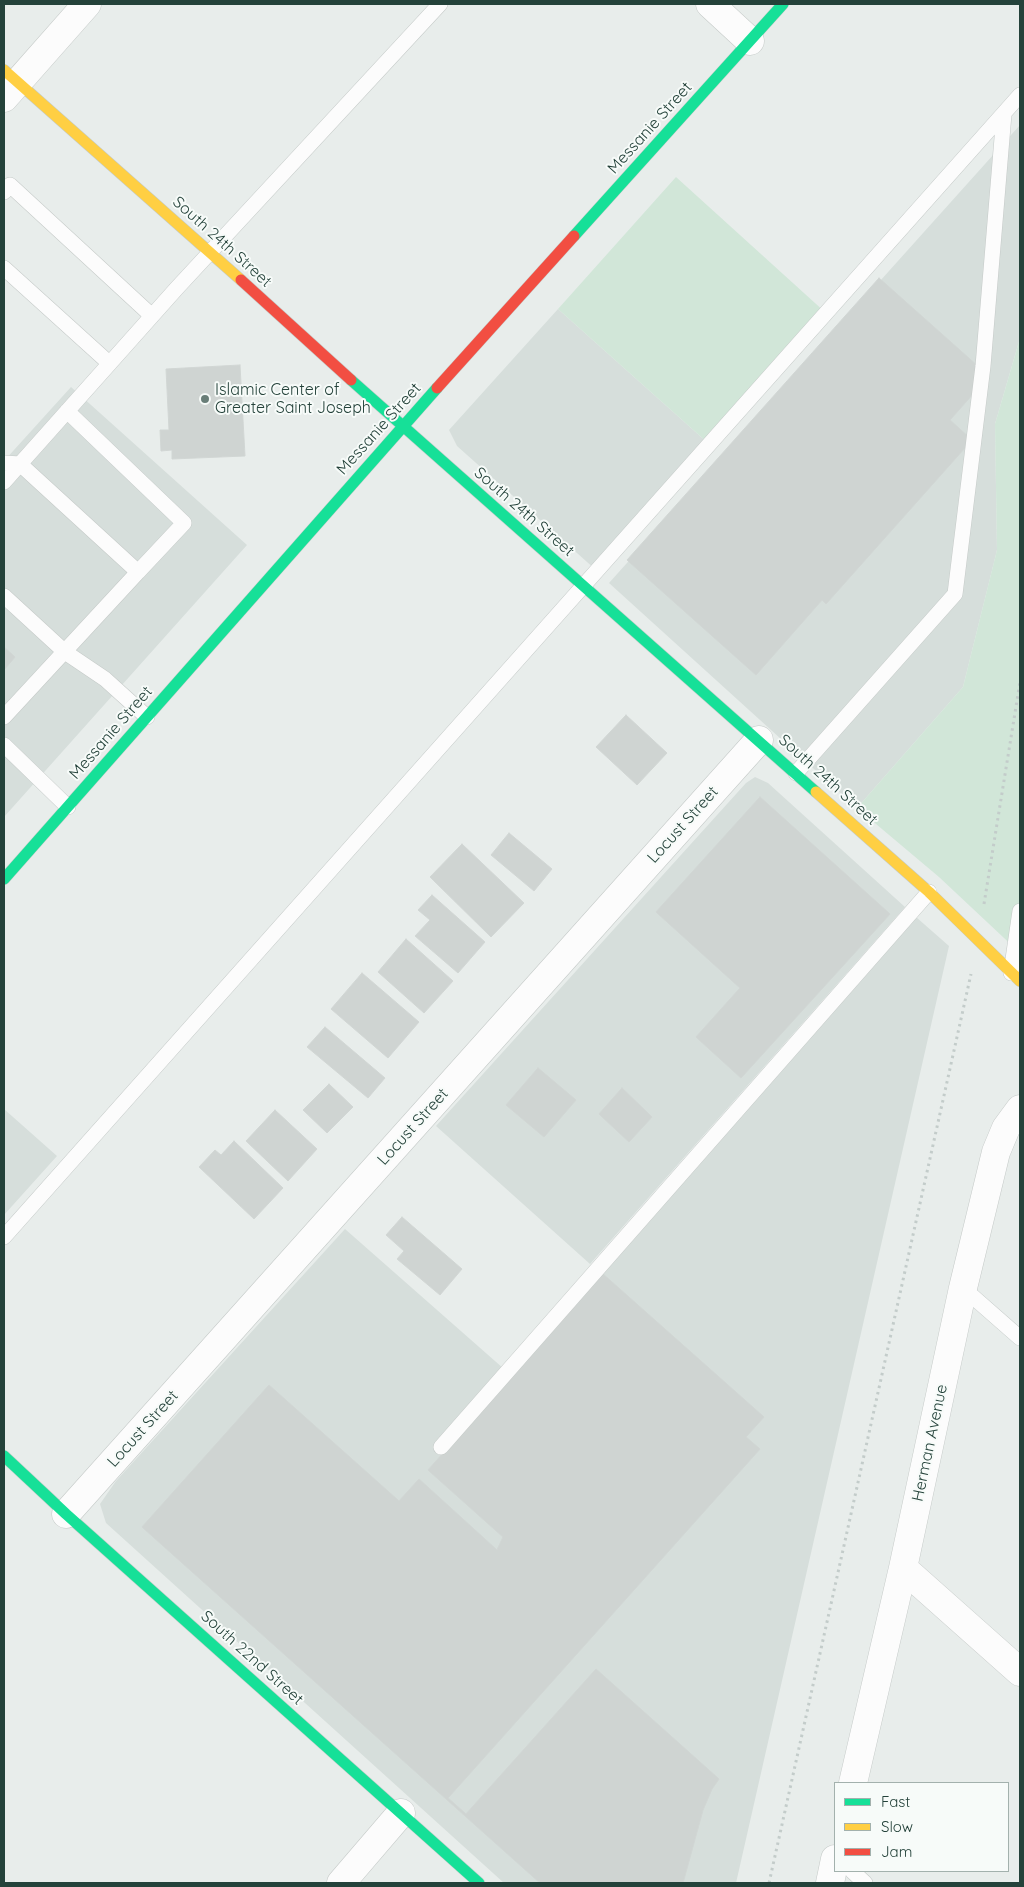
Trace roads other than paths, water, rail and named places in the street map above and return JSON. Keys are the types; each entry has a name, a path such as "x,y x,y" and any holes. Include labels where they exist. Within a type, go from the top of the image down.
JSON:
{"street":[{"path":"8,83 87,4"},
{"path":"710,4 750,41"},
{"name":"Messanie Street","path":"4,879 402,427 783,4"},
{"name":"South 24th Street","path":"8,83 210,252 402,427 929,892 1016,977"},
{"name":"Locust Street","path":"66,1514 759,740"},
{"name":"Herman Avenue","path":"853,1782 903,1568 963,1288 996,1152 1006,1128 1020,1109"},
{"name":"South 22nd Street","path":"4,1456 66,1514 479,1883"},
{"path":"903,1568 1020,1672"},
{"path":"341,1883 401,1813"},
{"path":"830,1883 834,1864"}],"lane":[{"path":"4,482 210,252 440,4"},
{"path":"4,1237 1020,95"},
{"path":"796,773 956,594 983,366 1004,114"},
{"path":"4,192 10,185 152,316"},
{"path":"4,268 109,364"},
{"path":"4,717 184,523 67,411"},
{"path":"4,463 20,464 138,572"},
{"path":"4,596 65,652 105,679 147,717"},
{"path":"4,745 68,806"},
{"path":"441,1447 929,892"},
{"path":"1016,977 1020,911"},
{"path":"963,1288 1020,1338"},
{"path":"853,1872 865,1883"}],"place":[{"name":"Islamic Center of Greater Saint Joseph","path":"205,399"}]}
